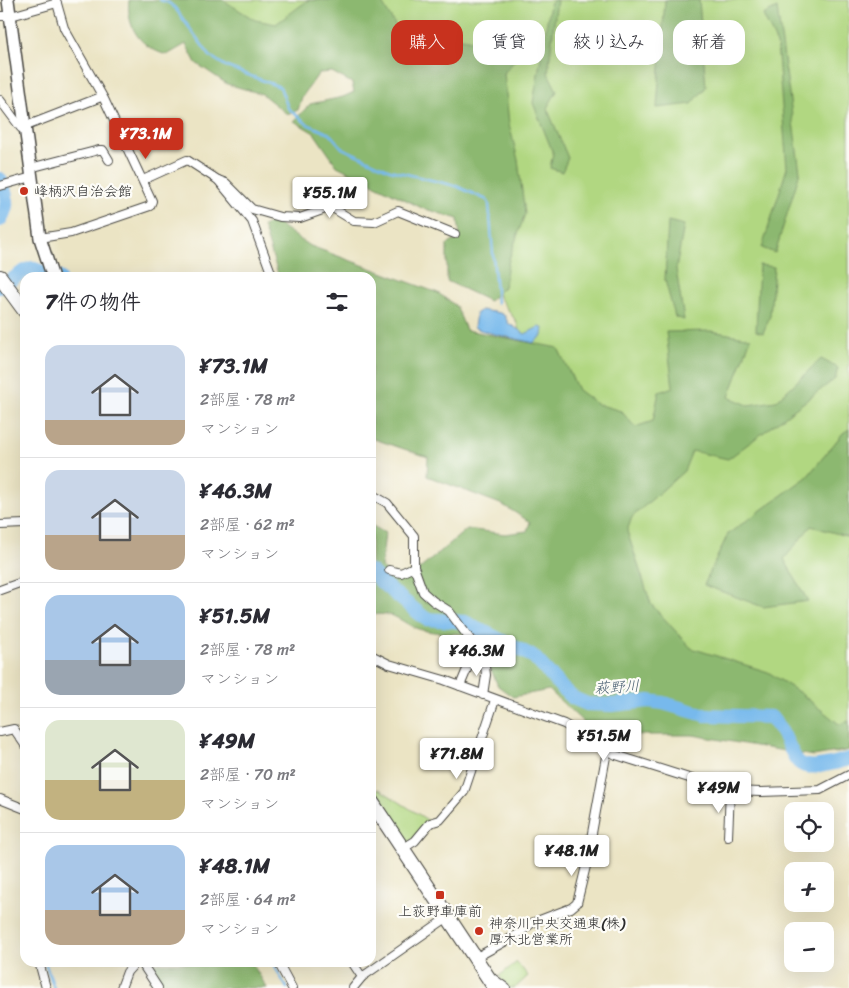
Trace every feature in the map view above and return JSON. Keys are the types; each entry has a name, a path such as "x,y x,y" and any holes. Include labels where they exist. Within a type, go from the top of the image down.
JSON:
{"highway":[{"path":"1,279 20,305"},
{"path":"376,809 495,988"}],"street":[{"path":"8,0 5,16 25,126 40,238 51,272"},
{"path":"5,16 56,1 64,28 102,97 144,180 152,201 150,206 70,233 40,238"},
{"path":"0,100 21,128 102,97"},
{"path":"0,186 31,173 99,150 102,150 109,160"},
{"path":"144,180 187,160 226,183 252,209 280,217 300,218 331,207 354,221 374,222 398,211 455,234"},
{"path":"218,180 252,221 271,272"},
{"path":"376,497 387,503 414,536 414,567 423,592 449,611 484,658 486,664 483,695"},
{"path":"0,525 20,524"},
{"path":"389,570 401,573 414,567"},
{"path":"0,590 20,583"},
{"path":"460,686 470,662 480,655"},
{"path":"376,657 406,670 460,686 574,728 608,751 730,791 820,790 849,775"},
{"path":"402,849 415,842 430,823 440,820 464,792 496,700"},
{"path":"0,732 14,729 20,738"},
{"path":"475,958 515,936 532,924 571,908 577,902 586,866 608,751"},
{"path":"728,837 730,791"},
{"path":"0,798 20,807"},
{"path":"376,966 448,917"},
{"path":"40,967 46,988"},
{"path":"121,988 127,972 132,967"},
{"path":"143,967 158,988"},
{"path":"281,967 292,988"},
{"path":"356,967 362,976"},
{"path":"353,988 362,976 375,967"},
{"path":"485,973 506,988"}],"green space":[{"path":"129,0 223,0 255,20 276,24 308,0 384,0 382,3 392,20 391,65 463,65 463,38 473,40 473,65 511,65 504,73 509,124 518,160 525,214 509,259 504,287 489,301 447,281 447,245 460,237 458,219 422,208 337,166 314,133 294,121 310,104 343,97 354,92 352,83 332,72 319,73 302,97 298,110 287,114 262,94 227,84 196,63 186,44 167,55 150,47 143,42 133,28"},
{"path":"179,0 849,0 849,750 836,753 796,717 603,683 575,497 516,321 499,297 485,214 399,86 301,46"},
{"path":"557,0 548,73 557,91 547,108 568,158 562,172 550,168 553,153 533,103 540,65 545,65 545,33 550,4"},
{"path":"665,0 699,0 701,20 673,20 673,65 704,65 706,87 692,104 657,108 660,65 663,65"},
{"path":"777,8 800,172 775,253 762,248 787,168 777,44 763,15"},
{"path":"274,221 308,245 438,293 456,306 466,330 558,348 578,390 597,404 621,411 635,427 653,421 659,392 673,387 666,332 711,331 751,338 729,397 748,405 776,401 821,359 838,368 835,379 728,459 692,451 684,471 632,517 627,531 651,604 691,648 768,672 800,693 839,724 849,721 849,750 813,756 693,735 597,735 549,690 513,697 498,686 476,635 422,630 394,617 376,614 376,528 385,533 381,567 394,579 421,568 467,529 505,534 527,531 530,522 503,505 427,476 428,457 376,440 376,272 277,272 263,226"},
{"path":"668,221 684,225 676,269 684,320 675,317 665,280"},
{"path":"759,265 774,267 770,316 763,333 756,331"},
{"path":"849,429 849,537 811,526 784,559 808,601 763,607 704,585 728,534 807,477 843,433"},
{"path":"379,789 429,821 413,840 406,843 376,798 376,790"},
{"path":"517,962 528,976 515,988 509,988 499,976"},
{"path":"150,967 254,967 267,988 157,988"}],"water":[{"path":"481,310 500,313 505,316 508,323 525,334 539,327 543,328 542,336 533,343 478,329 474,327 476,313"}],"waterway":[{"path":"160,0 169,3 175,8 210,56 227,67 280,87 288,108 307,124 330,134 342,148 390,170 456,186 487,200 489,204 497,304"},
{"name":"萩野川","path":"0,179 6,200 5,210 0,220"},
{"name":"萩野川","path":"23,272 32,268 43,272"},
{"name":"萩野川","path":"0,287 20,274"},
{"name":"萩野川","path":"376,576 426,619 465,622 534,657 573,698 587,704 612,705 649,701 705,715 771,717 797,761 803,765 813,767 849,759"},
{"path":"47,967 54,988"},
{"path":"275,967 287,988"}],"place":[{"name":"峰柄沢自治会館","path":"24,191"},
{"name":"上荻野車庫前","path":"440,895"},
{"name":"神奈川中央交通東(株) 厚木北営業所","path":"479,931"}]}
